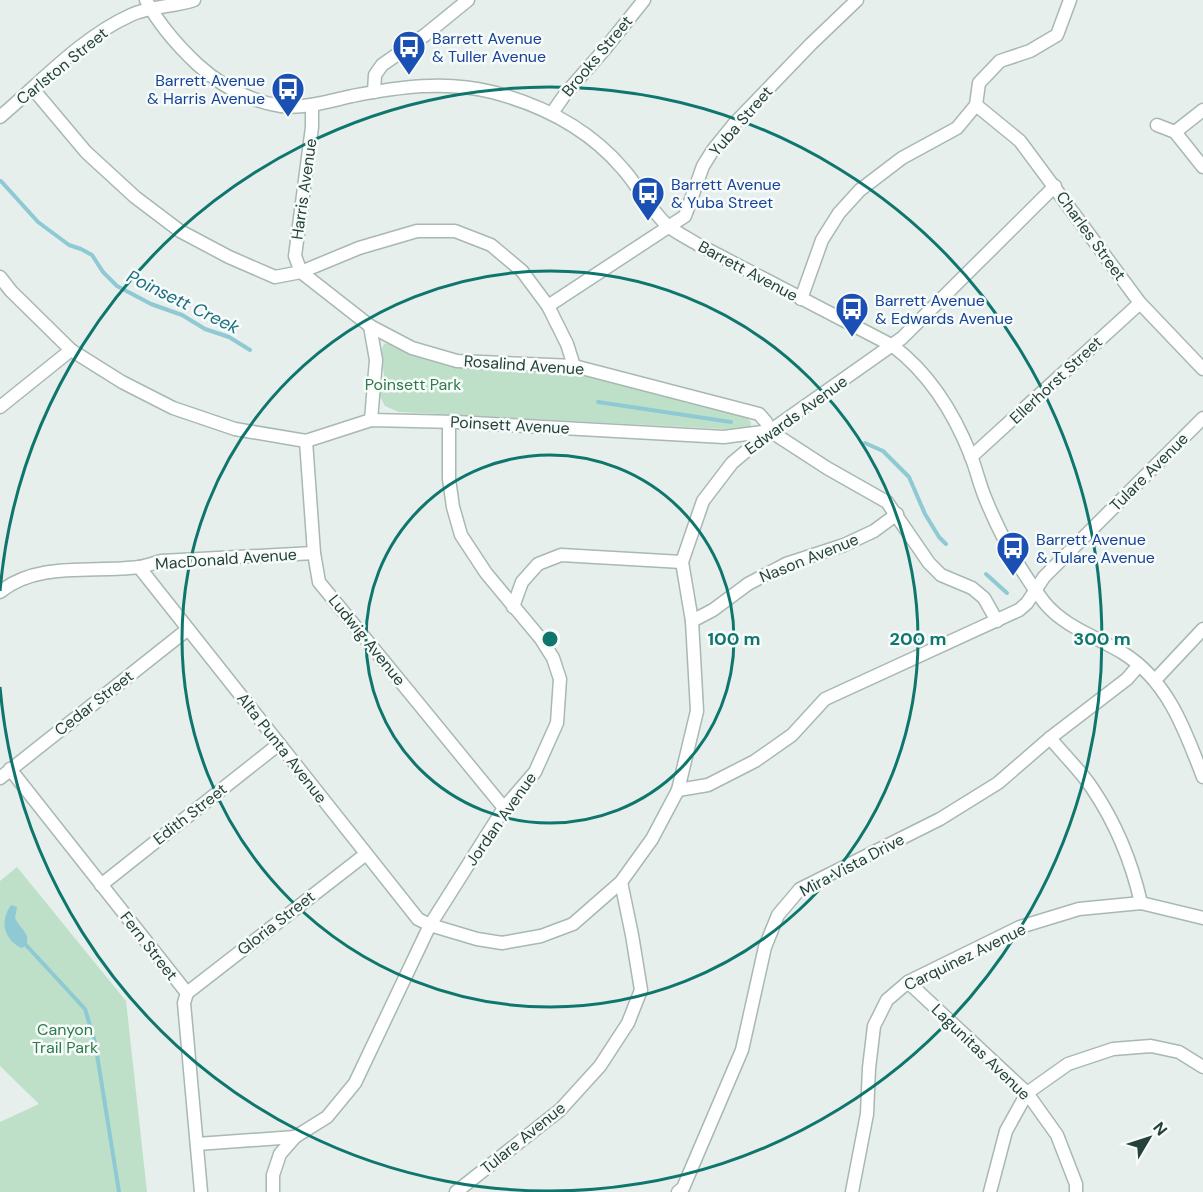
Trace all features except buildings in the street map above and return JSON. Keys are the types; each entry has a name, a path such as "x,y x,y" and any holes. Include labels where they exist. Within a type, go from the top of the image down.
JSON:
{"street":[{"name":"Carlston Street","path":"0,117 98,32 149,5 168,8 194,0"},
{"path":"374,92 375,75 382,65 468,0"},
{"name":"Brooks Street","path":"552,113 644,0"},
{"name":"Yuba Street","path":"548,306 685,216 704,166 734,124 857,0"},
{"path":"801,299 822,240 839,213 861,190 902,158 957,128 976,105 979,83 1000,61 1030,51 1057,35 1070,0"},
{"name":"Barrett Avenue","path":"149,5 188,55 213,79 243,96 282,106 312,105 410,87 459,87 489,91 552,113 578,129 622,168 653,210 669,226 688,239 894,346 909,358 939,394 957,424 999,530 1036,590 1049,608 1066,621 1125,654 1156,679 1177,711 1203,777"},
{"path":"33,89 86,152 135,197 180,231 229,257 275,277 301,272 359,248 417,231 455,231 491,245 522,271 548,306 567,344 574,366"},
{"name":"Harris Avenue","path":"301,272 295,256 312,127 312,105"},
{"name":"Charles Street","path":"976,105 1020,141 1140,303 1203,369"},
{"path":"1175,132 1203,110"},
{"path":"1157,125 1175,132 1203,167"},
{"name":"Edwards Avenue","path":"430,925 477,939 502,943 541,936 573,924 621,882 652,839 678,790 697,711 692,621 682,562 703,501 732,463 770,431 894,346 1055,186"},
{"name":"Rosalind Avenue","path":"301,272 370,326 412,348 457,361 574,366 759,414 770,431"},
{"name":"Poinsett Avenue","path":"0,277 11,291 71,350 122,382 173,408 234,429 306,441 371,420 724,436 770,431"},
{"name":"Ellerhorst Street","path":"971,457 1140,303"},
{"path":"370,326 376,360 371,420"},
{"path":"0,407 71,350"},
{"name":"Tulare Avenue","path":"678,790 708,785 755,761 792,735 825,699 1019,610 1027,603 1044,577 1203,418"},
{"name":"Jordan Avenue","path":"273,1192 273,1175 280,1154 295,1137 327,1117 355,1083 430,925 504,808 535,772 556,723 560,679 553,658 541,639 486,573 461,535 453,507 449,478 449,423"},
{"path":"770,431 827,468 887,502 929,563 941,575 972,588 984,598 997,621"},
{"name":"Ludwig Avenue","path":"306,441 314,553 319,582 504,808"},
{"name":"Nason Avenue","path":"692,621 713,610 748,584 786,564 844,545 874,531 897,514"},
{"name":"MacDonald Avenue","path":"0,592 10,584 33,575 73,570 139,567 161,561 314,553"},
{"path":"513,606 522,582 538,564 561,555 682,562"},
{"name":"Alta Punta Avenue","path":"139,567 418,919 430,925"},
{"name":"Cedar Street","path":"0,778 188,629"},
{"path":"1156,679 1203,629"},
{"name":"Mira Vista Drive","path":"678,1192 683,1188 742,1050 765,947 778,915 800,889 940,819 998,783 1050,738 1127,679 1139,665"},
{"path":"1050,738 1091,786 1109,815 1136,882 1141,903"},
{"name":"Edith Street","path":"101,885 279,744"},
{"name":"Fern Street","path":"10,769 187,993 184,1003 201,1192"},
{"name":"Gloria Street","path":"187,993 366,854"},
{"name":"Tulare Avenue","path":"456,1192 560,1110 600,1066 628,1023 641,990 621,882"},
{"name":"Carquinez Avenue","path":"852,1192 867,1114 874,1026 887,1000 908,982 1020,927 1079,909 1141,903 1203,918"},
{"name":"Lagunitas Avenue","path":"908,982 1027,1093 1057,1134 1076,1184 1076,1192"},
{"path":"990,1192 1006,1131 1027,1093 1068,1064 1113,1050 1151,1046 1179,1052 1203,1067"},
{"path":"198,1144 295,1137"}],"green space":[{"name":"Poinsett Park","path":"389,343 419,357 443,364 576,373 747,418 751,426 749,429 724,429 399,412 385,406 380,396 384,374 380,353 384,344"},
{"name":"Canyon Trail Park","path":"17,867 126,1001 147,1192 0,1192 0,1122 39,1104 0,1066 0,881"}],"water":[{"path":"11,905 17,907 15,918 28,939 21,948 10,939 5,929 5,917"}],"waterway":[{"name":"Poinsett Creek","path":"1,181 38,222 69,245 92,255 103,272 117,286 151,304 182,315 205,329 229,337 250,350"},
{"name":"Poinsett Creek","path":"598,402 731,422"},
{"name":"Poinsett Creek","path":"865,443 883,451 909,477 925,514 946,544"},
{"name":"Poinsett Creek","path":"986,574 1007,593"},
{"path":"26,945 85,1009 95,1042 119,1192"}],"place":[{"name":"Barrett Avenue & Tuller Avenue","path":"409,76"},
{"name":"Barrett Avenue & Harris Avenue","path":"288,118"},
{"name":"Barrett Avenue & Yuba Street","path":"648,222"},
{"name":"Barrett Avenue & Edwards Avenue","path":"852,338"},
{"name":"Barrett Avenue & Tulare Avenue","path":"1013,577"}]}
